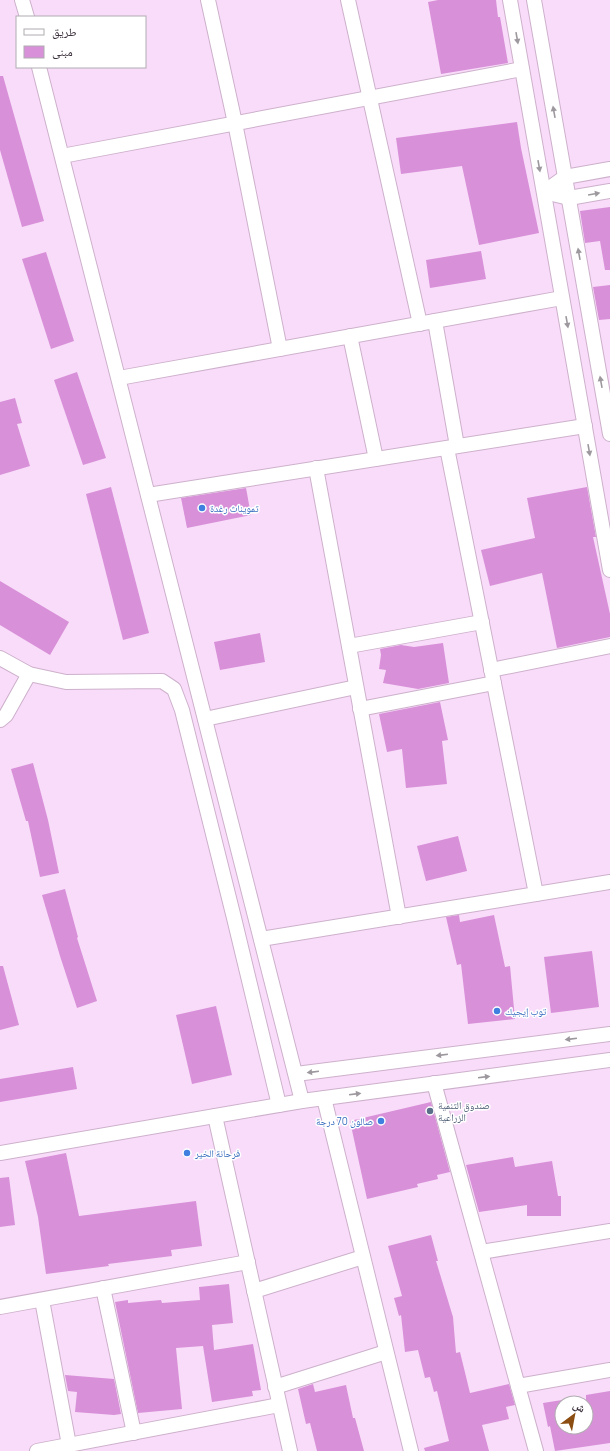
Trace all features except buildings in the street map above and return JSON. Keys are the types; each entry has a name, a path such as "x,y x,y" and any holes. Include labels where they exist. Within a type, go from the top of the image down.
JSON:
{"street":[{"path":"22,0 27,16"},
{"path":"208,0 235,123 280,349"},
{"path":"348,0 420,324"},
{"path":"510,0 610,570"},
{"path":"534,0 610,434"},
{"path":"39,68 302,1101"},
{"path":"62,156 522,69"},
{"path":"544,192 565,177 610,169"},
{"path":"544,192 569,198 610,191"},
{"path":"119,378 562,298"},
{"path":"435,321 452,447 482,622 536,894"},
{"path":"350,336 376,459"},
{"path":"148,495 585,426"},
{"path":"316,468 399,917"},
{"path":"349,646 482,622"},
{"path":"360,709 610,646"},
{"path":"0,658 29,674 66,682 162,681 174,689 182,710 279,1105"},
{"path":"0,720 6,715 29,674"},
{"path":"205,719 356,687"},
{"path":"261,939 610,882"},
{"path":"296,1074 610,1034"},
{"path":"0,1153 302,1101 610,1060"},
{"path":"434,1083 536,1451"},
{"path":"324,1098 411,1451"},
{"path":"215,1116 290,1451"},
{"path":"481,1252 610,1231"},
{"path":"254,1291 363,1257"},
{"path":"0,1307 248,1262"},
{"path":"104,1288 134,1433"},
{"path":"42,1300 69,1445"},
{"path":"275,1387 386,1352"},
{"path":"518,1386 610,1370"},
{"path":"37,1451 279,1405"}],"place":[{"name":"تمويناث رغدة","path":"202,508"},
{"name":"توب إيجيك","path":"497,1011"},
{"name":"صندوق التنمية الزراعية","path":"430,1111"},
{"name":"صالون 70 درجة","path":"381,1121"},
{"name":"فرحانة الخير","path":"187,1153"}]}
